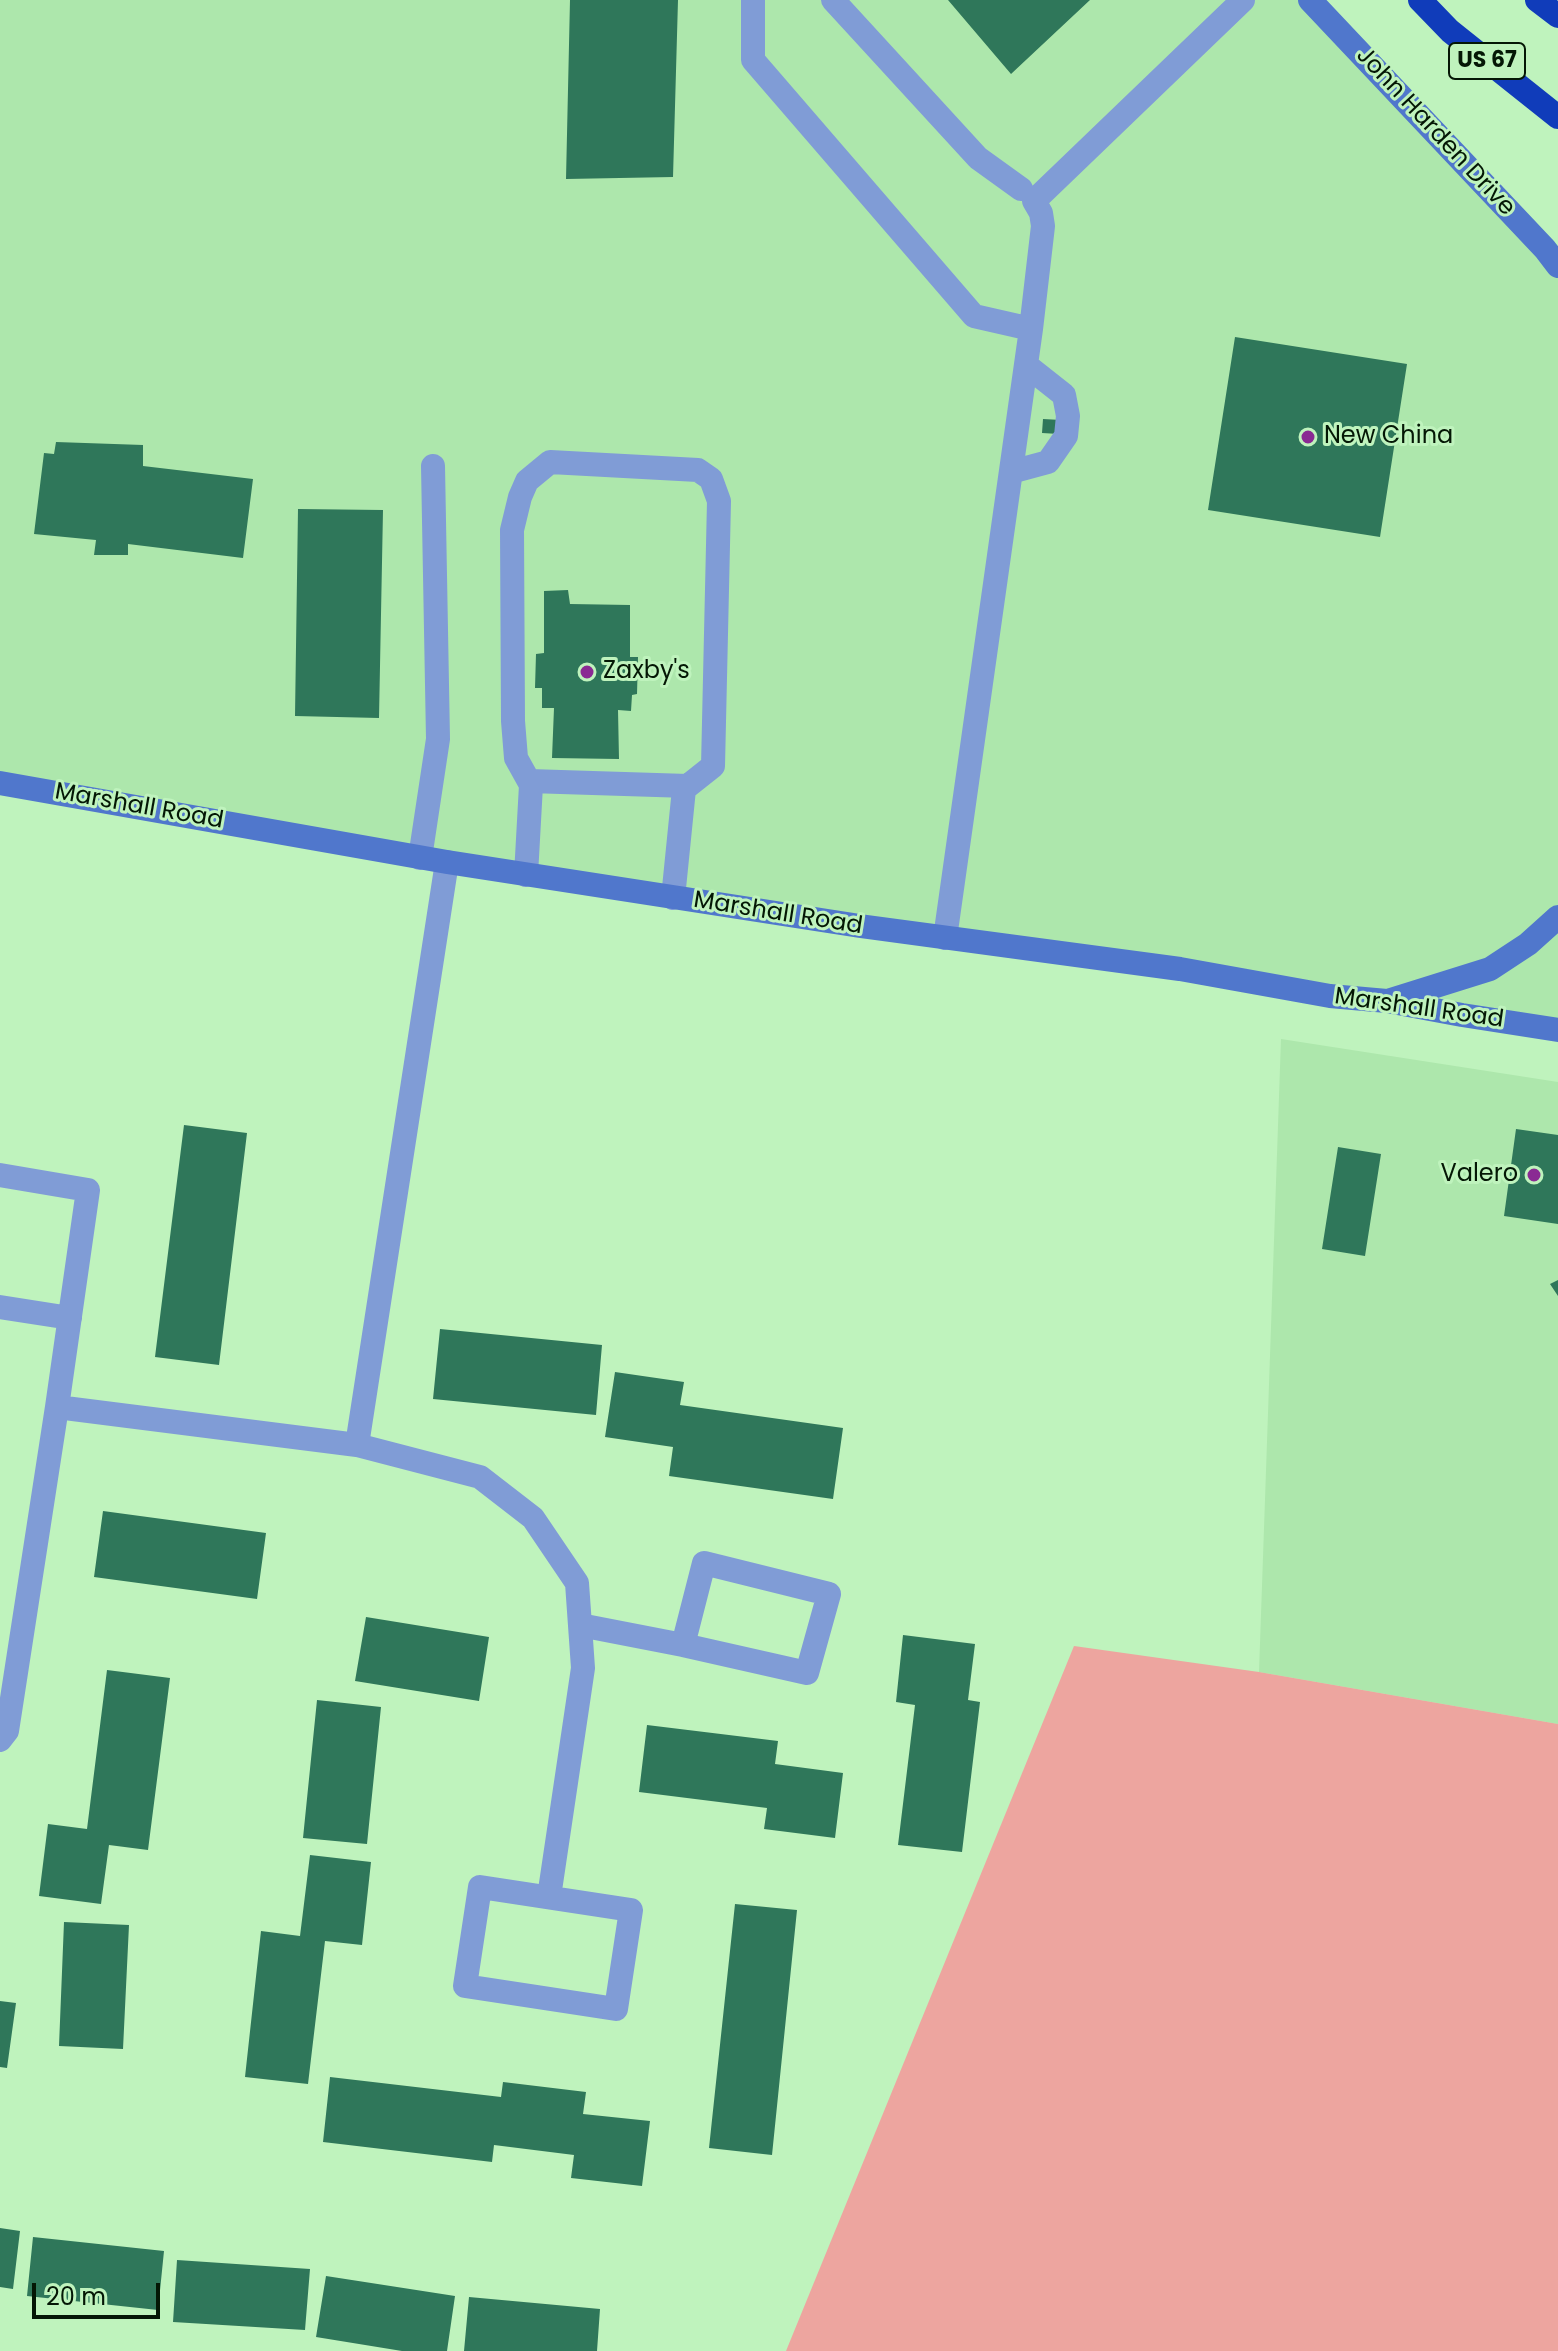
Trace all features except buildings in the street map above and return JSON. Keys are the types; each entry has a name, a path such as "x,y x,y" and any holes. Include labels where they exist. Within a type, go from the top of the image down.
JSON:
{"highway":[{"name":"US 67","path":"1420,0 1450,31 1558,117"},
{"path":"1537,0 1558,16"}],"main road":[{"name":"John Harden Drive","path":"1310,0 1558,266"},
{"name":"Marshall Road","path":"0,783 526,875 945,938 1180,969 1330,996 1387,1001 1558,1030"},
{"path":"1387,1001 1490,969 1528,944 1558,917"}],"lane":[{"path":"753,0 753,60 974,316 1031,329"},
{"path":"833,0 978,158 1021,189"},
{"path":"945,938 1031,329 1043,226 1041,213 1034,201 1243,0"},
{"path":"1011,472 1048,462 1066,436 1068,416 1064,395 1026,365"},
{"path":"526,875 531,785 516,758 513,721 512,530 520,497 527,481 550,462 698,470 711,479 719,501 713,766 684,789 673,898"},
{"path":"420,858 438,739 433,466"},
{"path":"529,781 688,786"},
{"path":"357,1445 447,862"},
{"path":"0,1175 88,1190 7,1731 0,1740"},
{"path":"0,1307 70,1318"},
{"path":"57,1407 357,1445 480,1477 533,1518 577,1583 583,1668 549,1897"},
{"path":"580,1625 807,1673 829,1594 704,1563 683,1645"},
{"path":"480,1887 549,1897 631,1910 616,2009 465,1986 480,1887"}],"shaded area":[{"path":"0,0 1310,0 1558,266 1558,1030 0,783"},
{"path":"1281,1039 1558,1082 1558,1724 1259,1672"},
{"path":"1074,1646 1259,1672 1558,1724 1558,2351 786,2351"}],"place":[{"name":"New China","path":"1308,437"},
{"name":"Zaxby's","path":"587,672"},
{"name":"Valero","path":"1534,1175"}]}
